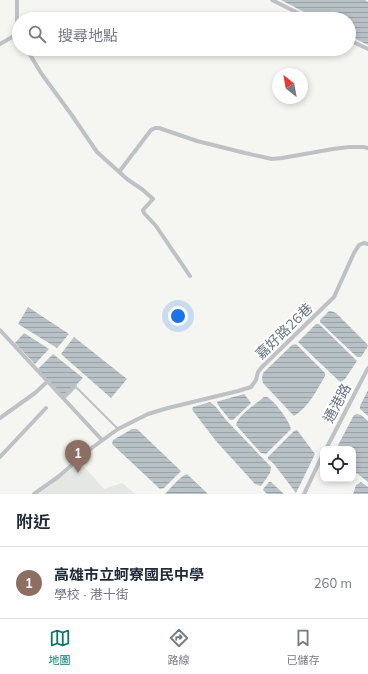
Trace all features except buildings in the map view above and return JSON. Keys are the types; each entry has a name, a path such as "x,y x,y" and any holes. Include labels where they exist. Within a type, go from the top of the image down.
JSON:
{"street":[{"path":"17,0 17,12"},
{"path":"272,0 296,12"},
{"path":"0,44 12,37"},
{"path":"356,44 368,50"},
{"path":"31,56 96,152 127,179 151,196 153,199 143,210 144,213 156,226 190,276"},
{"path":"119,172 151,130 155,128 197,141 272,158 282,158 339,148 368,148"},
{"name":"嘉好路26巷","path":"34,494 58,477 93,447 118,429 148,414 251,387 262,367 334,296 359,245 364,243 368,244"},
{"path":"0,330 101,441"},
{"name":"通港路","path":"328,446 368,368"},
{"path":"0,418 48,382"},
{"path":"63,398 75,386"},
{"path":"0,457 46,408"},
{"path":"304,494 320,460"}],"lane":[{"path":"75,386 118,429"}],"shaded area":[{"path":"281,0 365,0 368,2 368,45 356,39 356,12 304,12"},
{"path":"28,307 69,334 57,348 18,324"},
{"path":"329,311 336,313 367,344 368,346 361,357 357,357 320,322 320,320"},
{"path":"316,324 319,324 357,361 345,379 341,382 298,342"},
{"path":"24,333 49,349 35,364 15,343"},
{"path":"74,337 127,379 111,398 61,354"},
{"path":"296,344 325,373 325,376 308,403 294,416 263,383 262,378 263,373 292,345"},
{"path":"53,354 83,378 63,398 37,370"},
{"path":"368,390 368,416 360,409 360,406"},
{"path":"244,394 251,403 233,420 230,420 217,402"},
{"path":"264,397 270,399 277,407 288,421 291,429 266,454 261,453 236,425 240,417"},
{"path":"210,402 271,467 270,473 261,486 255,484 216,441 192,409 193,407"},
{"path":"354,415 361,415 368,421 368,482 356,473 356,446 338,446"},
{"path":"132,429 137,429 181,471 164,488 160,489 112,444 113,440"},
{"path":"297,430 315,454 296,493 274,464 268,459 268,457 294,431"},
{"path":"80,462 104,489 122,483 135,494 37,494 46,489"},
{"path":"187,474 208,494 165,494 178,480"},
{"path":"269,482 271,482 284,494 267,494 263,490"},
{"path":"361,482 368,487 368,494 353,494 356,485"}],"place":[{"name":"高雄市立蚵寮國民中學","path":"78,473"}]}
